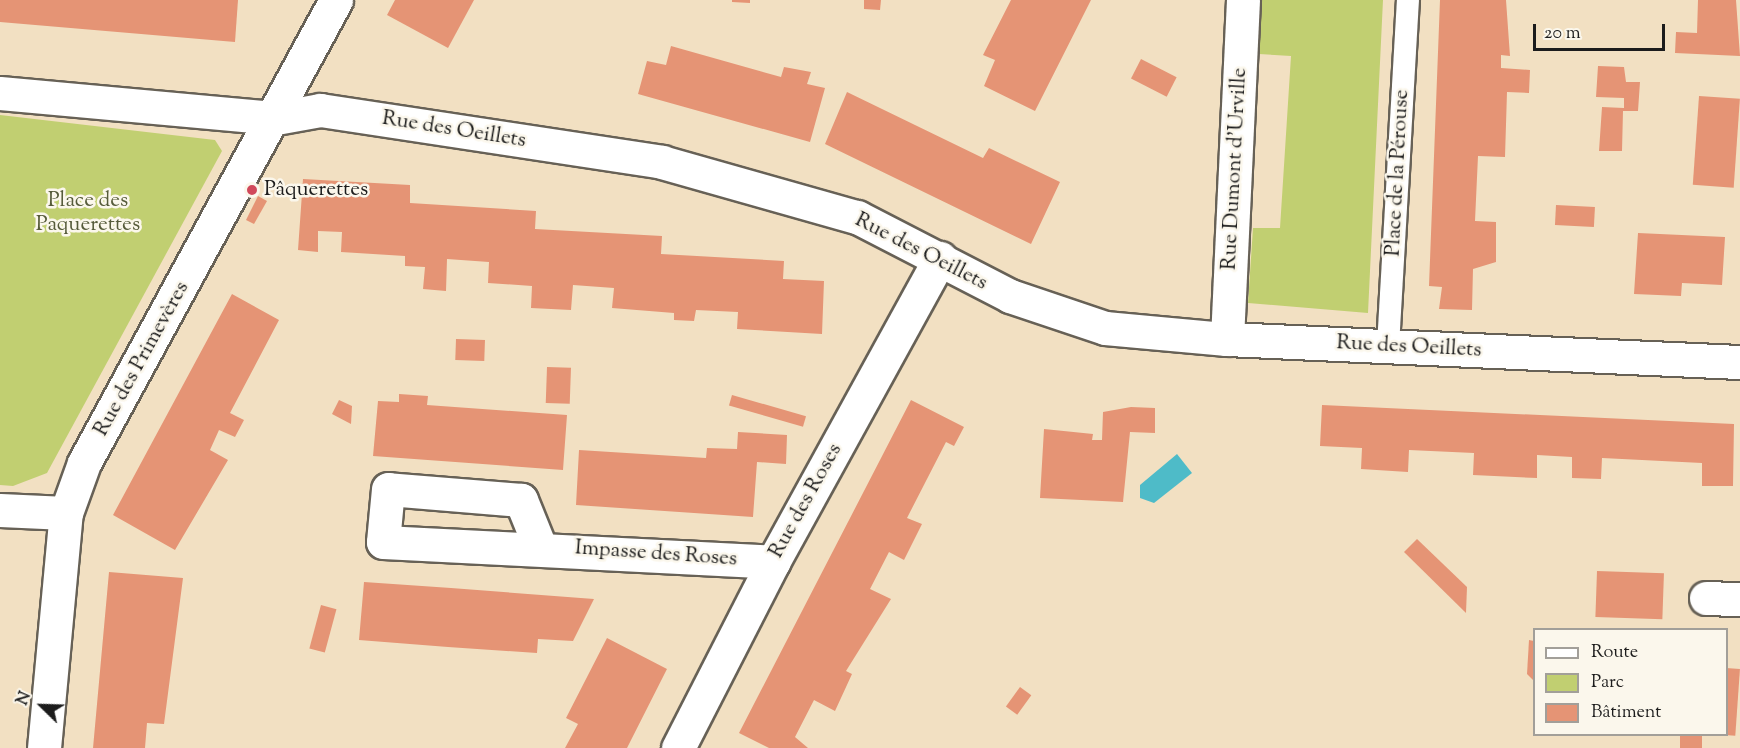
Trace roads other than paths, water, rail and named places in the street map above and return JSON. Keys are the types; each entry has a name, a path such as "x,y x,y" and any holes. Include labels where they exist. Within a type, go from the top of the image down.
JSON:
{"street":[{"name":"Rue des Primevères","path":"44,748 66,513 84,463 276,118 336,0"},
{"name":"Rue Dumont d'Urville","path":"1227,339 1243,0"},
{"name":"Rue des Oeillets","path":"0,93 276,118 320,110 662,162 857,218 940,258 1010,296 1106,328 1227,339 1740,362"},
{"name":"Rue des Roses","path":"678,748 773,562 940,258"},
{"path":"0,510 66,513"},
{"name":"Impasse des Roses","path":"540,547 773,562"},
{"path":"1706,598 1740,599"}],"lane":[{"name":"Place de la Pérouse","path":"1388,346 1408,0"}],"water":[{"path":"1177,454 1192,473 1154,503 1140,498 1140,485"}],"place":[{"name":"Pâquerettes","path":"252,190"}],"park label":[{"name":"Place des Paquerettes","path":"88,213"}]}
